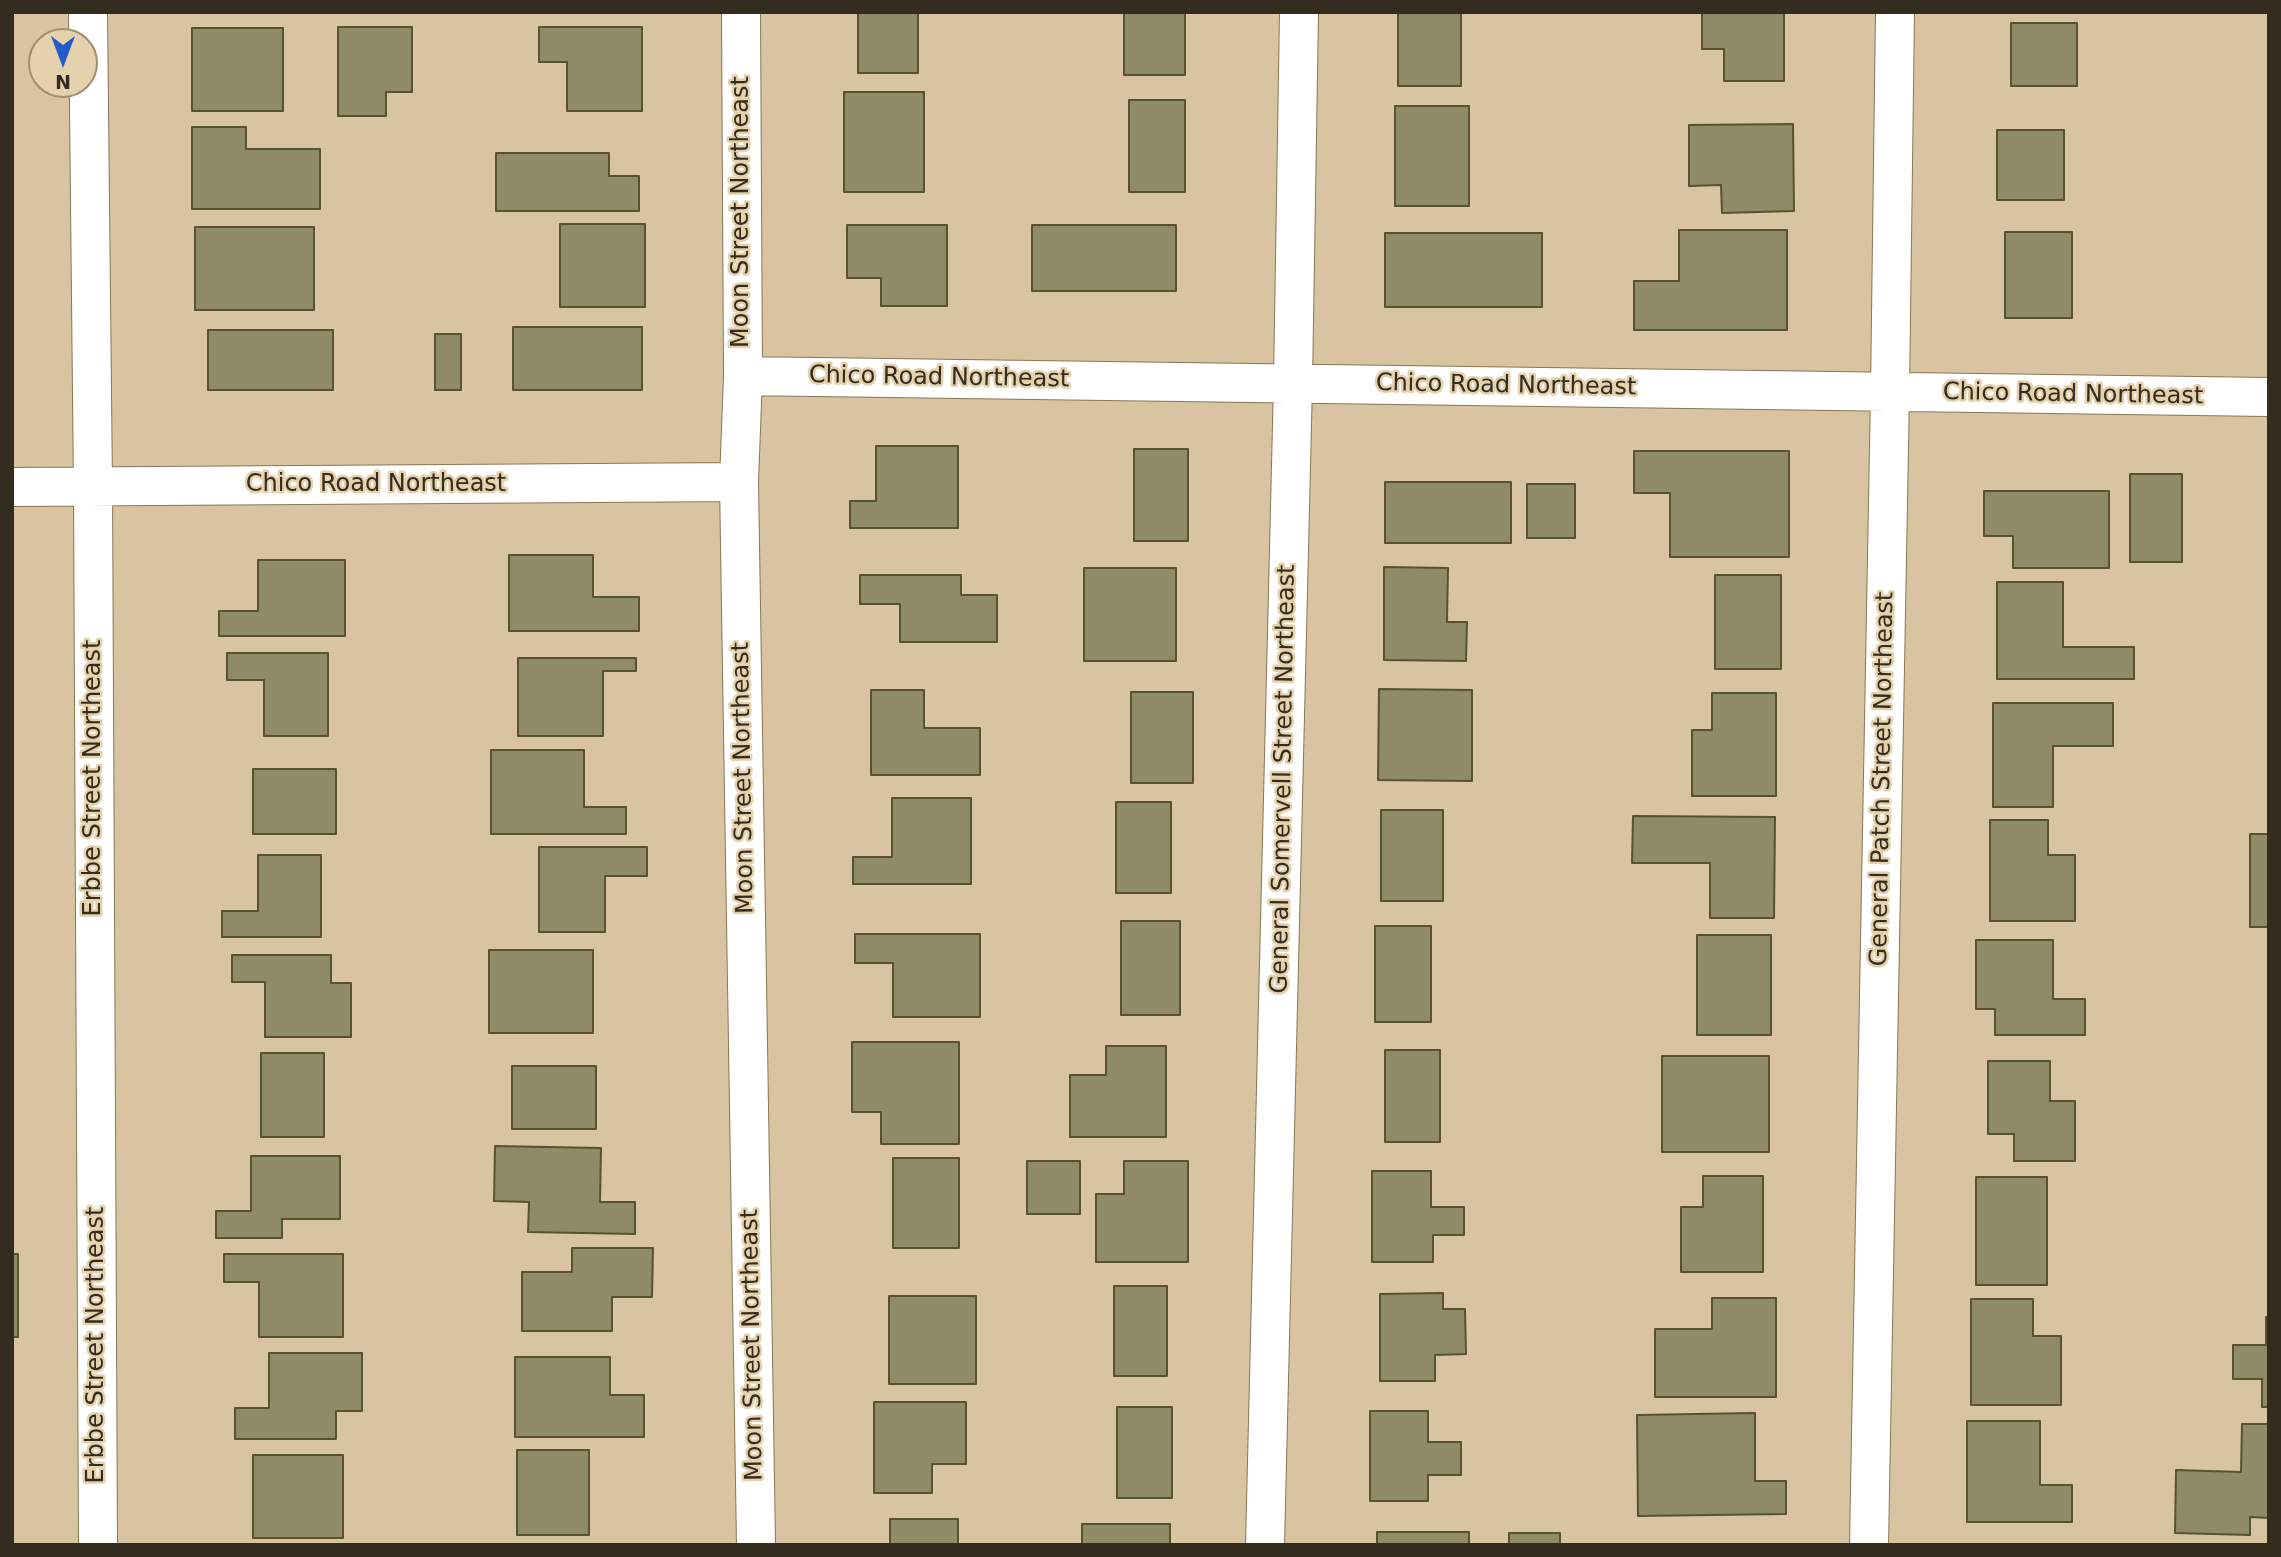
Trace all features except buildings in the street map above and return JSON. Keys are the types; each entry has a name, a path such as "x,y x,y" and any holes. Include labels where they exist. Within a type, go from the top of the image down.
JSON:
{"street":[{"name":"Erbbe Street Northeast","path":"88,12 99,1545"},
{"name":"Moon Street Northeast","path":"741,12 743,376 739,482 756,1545"},
{"name":"General Somervell Street Northeast","path":"1265,1545 1293,383 1299,12"},
{"name":"General Patch Street Northeast","path":"1869,1545 1895,12"},
{"name":"Chico Road Northeast","path":"743,376 2269,397"},
{"name":"Chico Road Northeast","path":"12,487 739,482"}]}
